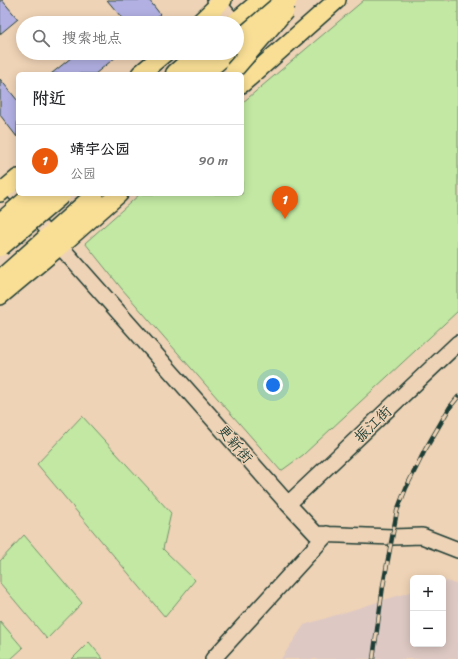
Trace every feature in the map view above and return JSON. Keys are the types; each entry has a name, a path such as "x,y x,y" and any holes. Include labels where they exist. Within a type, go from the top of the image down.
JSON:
{"highway":[{"path":"244,16 263,0"},
{"path":"244,37 288,0"},
{"path":"178,72 192,60"},
{"path":"208,72 230,66"},
{"path":"0,224 33,196"},
{"path":"0,246 59,196"}],"main road":[{"path":"244,52 294,0"},
{"path":"244,82 337,0"},
{"path":"205,16 219,1"},
{"path":"142,72 157,60"},
{"path":"0,296 55,240 93,196"},
{"path":"0,279 116,196"}],"street":[{"path":"219,1 230,16"},
{"path":"244,34 267,62"},
{"path":"6,184 16,195"},
{"path":"16,196 55,240"},
{"name":"更新街","path":"55,240 288,504 322,534"},
{"name":"振江街","path":"288,504 458,343"},
{"path":"204,659 322,534 392,537 422,536 458,550"},
{"path":"213,659 322,534"}],"shaded area":[{"path":"446,581 458,585 458,659 281,659 304,625 410,592 410,647 446,647"}],"green space":[{"path":"364,0 458,0 458,311 303,455 281,471 122,289 85,243 138,196 244,196 244,101"},
{"path":"82,416 171,513 163,549 195,580 165,617 37,464"},
{"path":"24,535 82,603 47,639 0,583 0,561"},
{"path":"0,621 23,648 11,659 0,659"},
{"path":"89,642 103,659 72,659"}],"building":[{"path":"0,0 2,0 16,17 16,21 0,34"},
{"path":"107,0 149,0 160,14 158,16 120,16"},
{"path":"68,60 112,60 97,72 53,72"},
{"path":"0,79 16,99 16,136 0,115"}],"railway":[{"path":"373,659 383,586 397,511 406,488 425,450 450,407 458,397"}],"place":[{"name":"靖宇公园","path":"285,219"}]}
